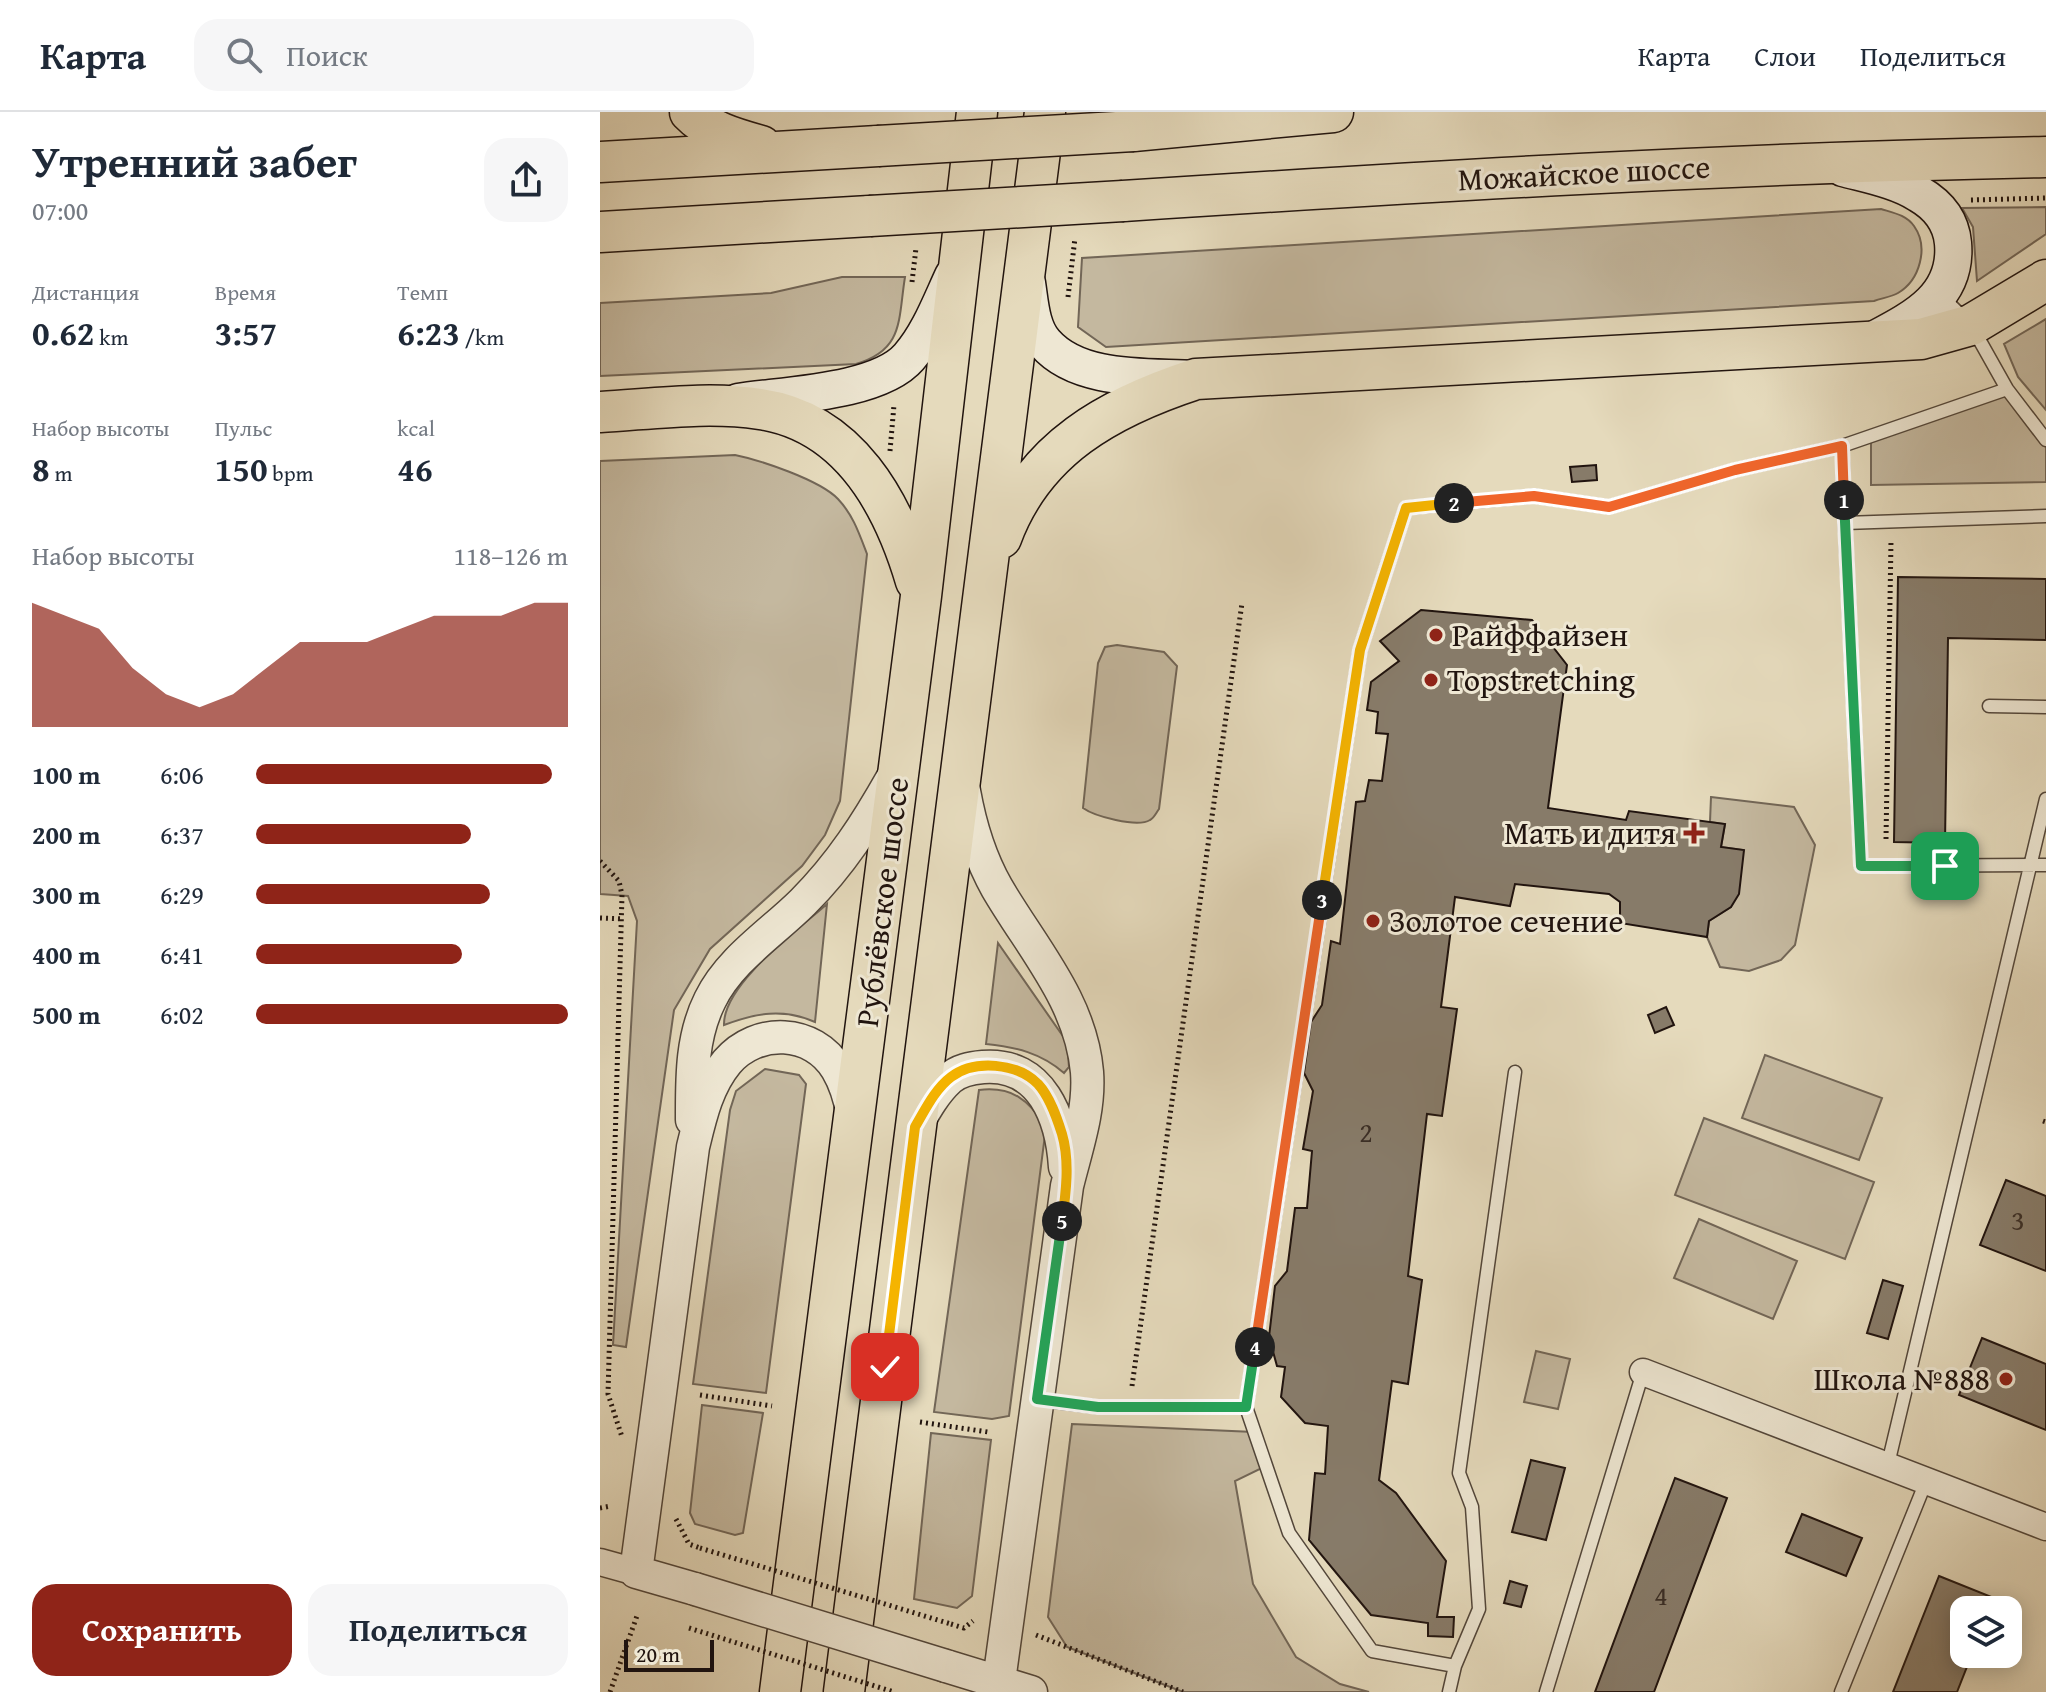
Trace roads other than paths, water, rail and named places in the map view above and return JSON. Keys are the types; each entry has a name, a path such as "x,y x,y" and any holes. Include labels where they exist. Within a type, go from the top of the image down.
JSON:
{"main road":[{"path":"690,112 699,122 730,137 781,152"},
{"name":"Рублёвское шоссе","path":"780,1692 921,596 977,112"},
{"name":"Рублёвское шоссе","path":"844,1692 1045,112"},
{"path":"600,162 1133,131 1263,114 1333,112"},
{"name":"Можайское шоссе","path":"600,232 1483,177 1819,162 2046,157"},
{"path":"1819,162 1899,183 1920,194 1946,217 1953,239 1954,266 1940,295 1918,316 1867,343"},
{"path":"600,412 711,406 868,381 897,368 926,333 957,267"},
{"path":"1025,271 1033,318 1044,342 1067,359 1093,370 1123,375 1196,379 1921,339 1971,325 2046,280"},
{"path":"988,571 1006,523 1027,488 1054,455 1109,413 1144,396 1196,379"},
{"path":"711,406 761,409 789,416 848,452 878,488 903,536 921,596"}],"street":[{"path":"693,1147 692,1061 710,999 732,967 837,866 864,829 898,767"},
{"path":"961,772 979,851 996,886 1065,995 1079,1028 1087,1073 1085,1117 1067,1186 999,1681"},
{"path":"636,1572 693,1147 704,1106 726,1063 760,1039 780,1036 819,1049 836,1067 848,1091 854,1122"},
{"path":"915,1127 931,1099 951,1077 968,1068 998,1065 1019,1072 1037,1084 1053,1109 1064,1138 1067,1186"},
{"path":"1643,1372 2046,1527"},
{"path":"600,1562 1031,1692"}],"lane":[{"path":"1940,295 1971,325 2007,389 2046,440"},
{"path":"1455,1666 1372,1651 1289,1533 1246,1407 1360,650 1406,508 1534,496 1609,507 1735,470 1842,446 2007,389"},
{"path":"1842,446 1861,866 2046,865"},
{"path":"1845,523 2046,516"},
{"path":"1989,706 2046,707"},
{"path":"1888,1464 2046,799"},
{"path":"1449,1692 1455,1666 1479,1609 1472,1507 1459,1473 1515,1072"},
{"path":"1546,1692 1643,1372"},
{"path":"1037,1399 1129,1408 1246,1407"},
{"path":"1841,1692 1927,1479"}],"place":[{"name":"Райффайзен","path":"1436,635"},
{"name":"Topstretching","path":"1431,680"},
{"name":"Мать и дитя","path":"1694,833"},
{"name":"Золотое сечение","path":"1373,921"},
{"name":"Школа №888","path":"2006,1379"}]}
